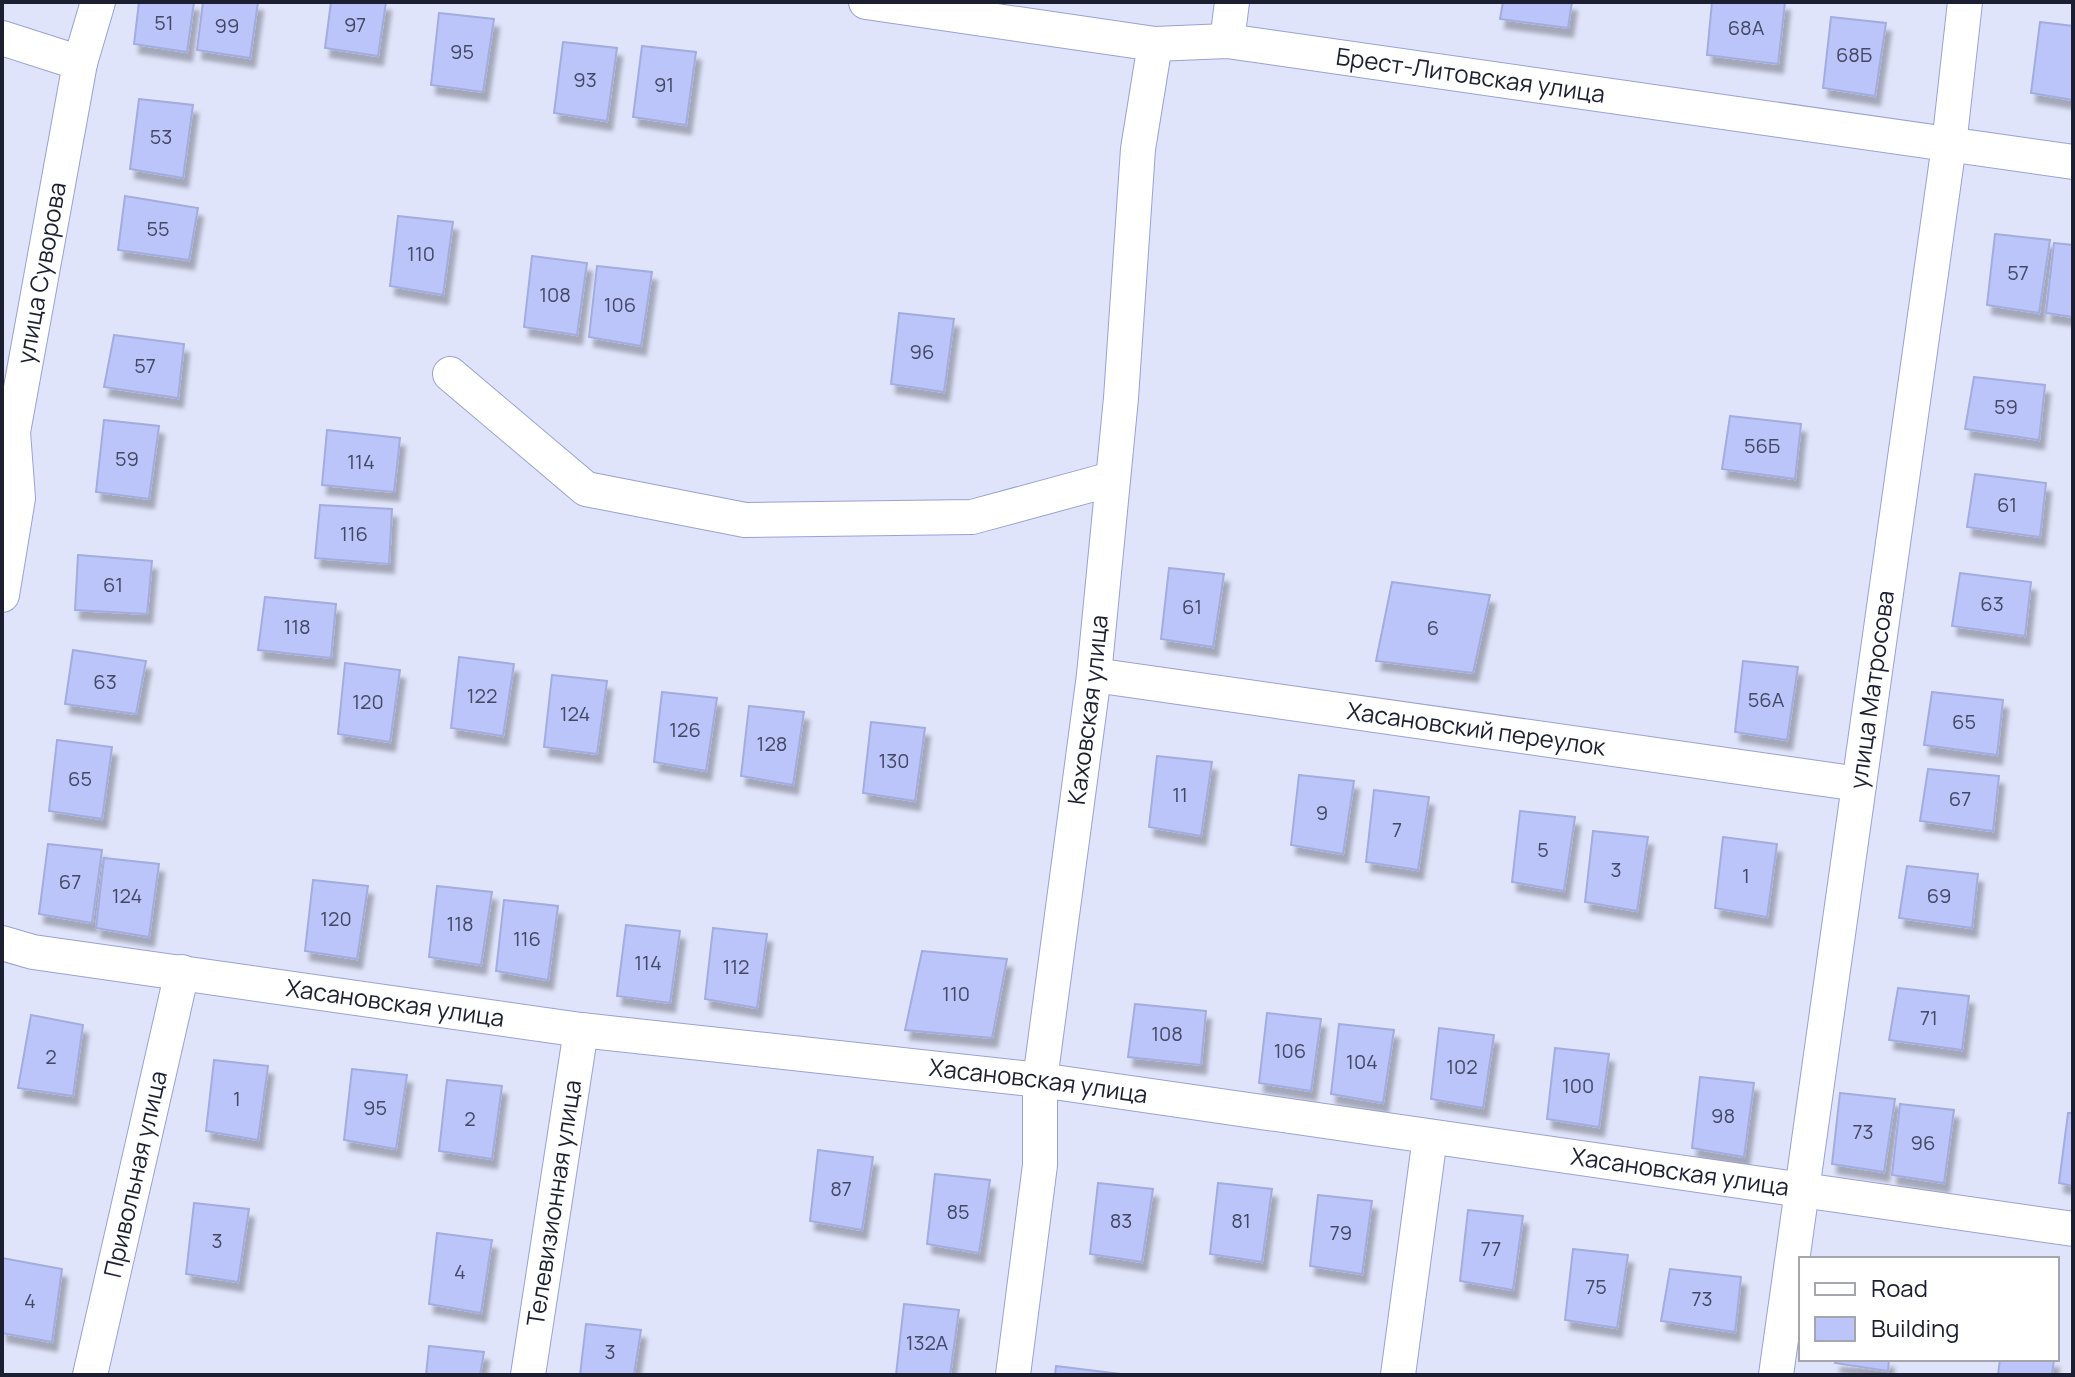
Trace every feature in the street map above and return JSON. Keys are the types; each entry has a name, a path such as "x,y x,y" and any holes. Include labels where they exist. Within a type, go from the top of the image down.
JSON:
{"street":[{"name":"улица Суворова","path":"2,595 18,498 7,431 80,63 98,2"},
{"name":"Брест-Литовская улица","path":"866,2 1155,44 1227,41 2073,162"},
{"path":"1227,41 1232,2"},
{"name":"улица Матросова","path":"1776,1375 1949,145 1965,2"},
{"path":"2,38 80,63"},
{"name":"Каховская улица","path":"1013,1375 1040,1165 1040,1080 1094,675 1138,149 1155,44"},
{"path":"450,374 586,489 745,520 972,517 1112,479"},
{"name":"Хасановский переулок","path":"1094,675 1859,784"},
{"name":"Хасановская улица","path":"2,943 33,952 581,1030 1040,1080 2073,1229"},
{"name":"Привольная улица","path":"90,1375 182,972"},
{"name":"Телевизионная улица","path":"528,1375 581,1030"},
{"path":"1398,1375 1430,1137"}],"building":[{"path":"139,2 194,2 187,52 134,44"},
{"path":"203,2 258,2 250,58 197,50"},
{"path":"331,2 386,2 378,56 325,48"},
{"path":"1503,2 1572,2 1568,28 1500,19"},
{"path":"1712,2 1785,2 1778,64 1707,55"},
{"path":"439,13 494,19 483,92 431,85"},
{"path":"1831,17 1886,23 1875,96 1823,88"},
{"path":"2040,22 2073,26 2073,100 2031,93"},
{"path":"563,42 617,48 607,121 554,113"},
{"path":"642,46 696,52 686,125 633,117"},
{"path":"139,99 193,105 183,178 130,169"},
{"path":"125,196 198,208 189,260 118,250"},
{"path":"398,216 453,222 443,295 390,286"},
{"path":"1995,234 2050,240 2039,313 1987,305"},
{"path":"2054,243 2073,245 2073,317 2046,313"},
{"path":"532,256 587,263 577,335 524,327"},
{"path":"597,266 652,272 641,346 589,337"},
{"path":"899,313 954,319 944,392 891,384"},
{"path":"114,335 184,344 178,398 104,387"},
{"path":"1974,377 2045,385 2039,440 1965,429"},
{"path":"1730,416 1801,424 1795,479 1722,469"},
{"path":"104,420 159,426 149,499 96,492"},
{"path":"327,430 400,438 394,492 322,485"},
{"path":"1975,474 2046,483 2040,537 1967,527"},
{"path":"320,505 392,509 389,564 315,558"},
{"path":"78,555 152,561 147,614 75,610"},
{"path":"1169,568 1224,574 1213,647 1161,639"},
{"path":"1960,573 2031,582 2025,636 1952,626"},
{"path":"1392,582 1490,595 1473,673 1376,661"},
{"path":"265,597 336,604 331,658 258,650"},
{"path":"73,650 146,661 136,714 65,704"},
{"path":"459,657 514,664 503,736 451,728"},
{"path":"1743,661 1798,667 1787,740 1735,732"},
{"path":"345,663 400,670 390,742 338,734"},
{"path":"552,675 607,681 597,754 544,747"},
{"path":"662,692 717,698 706,771 654,762"},
{"path":"1932,692 2003,700 1997,755 1924,745"},
{"path":"749,706 804,712 793,785 741,776"},
{"path":"871,722 925,728 915,801 863,793"},
{"path":"57,740 112,747 102,819 49,811"},
{"path":"1157,756 1212,762 1201,836 1149,827"},
{"path":"1928,769 1999,776 1993,831 1920,821"},
{"path":"1299,775 1354,781 1343,854 1291,845"},
{"path":"1374,790 1429,797 1418,870 1366,862"},
{"path":"1520,811 1575,817 1564,891 1512,882"},
{"path":"1593,831 1648,837 1637,911 1585,902"},
{"path":"1723,837 1777,844 1767,917 1715,908"},
{"path":"48,844 102,850 92,923 39,914"},
{"path":"104,858 159,864 149,937 96,928"},
{"path":"1907,866 1978,874 1972,928 1899,918"},
{"path":"313,880 368,886 357,959 305,951"},
{"path":"437,886 492,892 481,965 429,957"},
{"path":"504,900 558,906 548,980 496,971"},
{"path":"626,925 680,931 670,1003 617,996"},
{"path":"713,928 767,934 757,1008 705,999"},
{"path":"922,951 1007,959 992,1038 905,1030"},
{"path":"1898,988 1969,996 1962,1050 1889,1040"},
{"path":"1135,1004 1206,1011 1201,1065 1128,1057"},
{"path":"1267,1013 1321,1019 1311,1091 1259,1083"},
{"path":"31,1015 83,1025 73,1096 18,1088"},
{"path":"1339,1024 1394,1030 1383,1103 1331,1094"},
{"path":"1439,1028 1494,1035 1483,1108 1431,1099"},
{"path":"1555,1048 1609,1054 1599,1127 1547,1119"},
{"path":"214,1060 268,1066 258,1140 206,1131"},
{"path":"352,1069 407,1075 396,1149 344,1140"},
{"path":"1700,1077 1754,1083 1744,1157 1692,1148"},
{"path":"447,1080 502,1086 492,1159 439,1151"},
{"path":"1840,1093 1895,1099 1884,1172 1832,1164"},
{"path":"1900,1104 1954,1110 1944,1183 1892,1175"},
{"path":"2068,1113 2073,1113 2073,1186 2059,1183"},
{"path":"818,1150 873,1157 862,1230 810,1221"},
{"path":"935,1174 990,1180 979,1253 927,1244"},
{"path":"1098,1183 1153,1189 1142,1262 1090,1254"},
{"path":"1218,1183 1272,1189 1262,1262 1210,1254"},
{"path":"1318,1195 1372,1201 1362,1274 1310,1266"},
{"path":"194,1203 249,1209 238,1282 186,1274"},
{"path":"1468,1210 1523,1216 1513,1290 1460,1281"},
{"path":"437,1233 492,1240 481,1313 429,1304"},
{"path":"1573,1249 1628,1255 1617,1328 1565,1320"},
{"path":"2,1258 62,1269 52,1342 2,1333"},
{"path":"1670,1269 1741,1277 1735,1332 1661,1321"},
{"path":"904,1304 959,1310 950,1375 896,1375"},
{"path":"586,1324 641,1330 634,1375 580,1375"},
{"path":"429,1346 484,1352 480,1375 426,1375"},
{"path":"1836,1361 1889,1361 1888,1371"},
{"path":"2000,1361 2054,1361 2052,1375 1998,1375"},
{"path":"1056,1366 1129,1375 1055,1375"}]}
